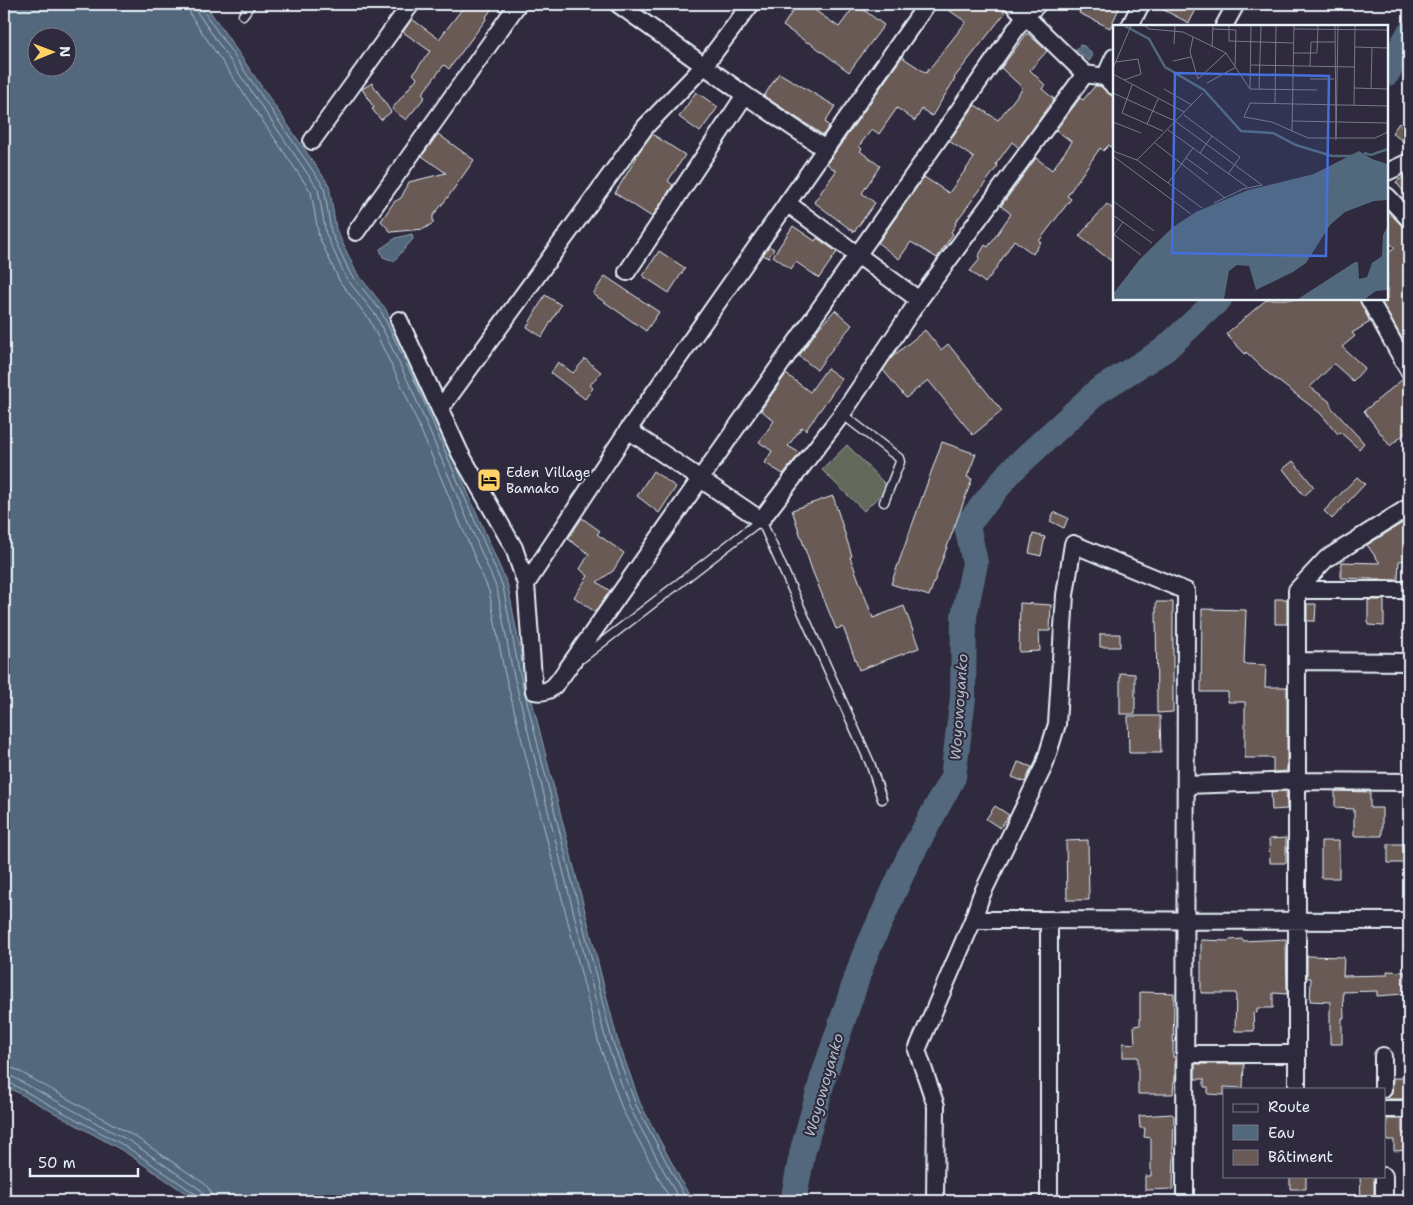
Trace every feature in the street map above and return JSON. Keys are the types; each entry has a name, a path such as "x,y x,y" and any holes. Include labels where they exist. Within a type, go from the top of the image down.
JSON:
{"street":[{"path":"312,141 411,4"},
{"path":"356,232 518,4"},
{"path":"618,4 744,95 825,149"},
{"path":"440,410 646,126 704,66 750,4"},
{"path":"526,584 628,430 926,4"},
{"path":"1013,4 1085,74 1109,81 1113,62"},
{"path":"400,320 460,453 514,548 526,584 534,691 544,693 549,691 567,669 1025,16 1038,4"},
{"path":"1130,25 1141,4"},
{"path":"1225,25 1236,4"},
{"path":"628,430 761,520 842,414 920,300 1085,74"},
{"path":"628,272 744,95"},
{"path":"1388,172 1409,162"},
{"path":"1388,197 1409,219"},
{"path":"787,202 920,300"},
{"path":"1370,300 1409,371"},
{"path":"1297,1088 1297,590 1326,559 1409,507"},
{"path":"935,1201 936,1106 917,1050 973,920 981,896 1044,766 1057,724 1064,596 1073,544 1186,591 1185,1201"},
{"path":"1297,590 1409,590"},
{"path":"1297,661 1409,662"},
{"path":"1186,785 1297,781 1409,782"},
{"path":"973,920 1409,921"},
{"path":"1049,920 1049,1201"},
{"path":"1185,1054 1297,1054"},
{"path":"1383,1056 1383,1088"},
{"path":"1386,1109 1409,1110"},
{"path":"1384,1178 1384,1201"}],"lane":[{"path":"243,15 251,4"},
{"path":"842,414 899,458 900,462 884,502"},
{"path":"567,669 761,520 870,763 882,799"}],"green space":[{"path":"847,445 888,487 864,511 822,470"}],"water":[{"path":"4,4 205,4 329,185 336,229 356,272 385,308 422,386 508,586 523,665 617,1038 640,1103 692,1201 197,1201 125,1152 4,1085"},
{"path":"1080,45 1084,46 1093,55 1089,61 1076,50"},
{"path":"412,234 413,239 394,261 383,257 380,249 396,238"}],"building":[{"path":"466,4 495,4 487,18 449,69 444,65 422,94 425,97 406,120 392,109 417,78 413,74 430,51 403,32 412,19 439,39"},
{"path":"797,4 816,4 813,9 839,27 856,4 884,25 849,72 809,42 783,26"},
{"path":"940,4 994,4 1005,13 954,78 932,116 922,109 915,121 897,108 879,134 872,129 859,146 862,149 860,151 880,166 862,193 875,203 854,232 814,202 836,171 827,164 902,57 926,73 966,22"},
{"path":"1082,4 1121,4 1110,28 1079,13"},
{"path":"1152,4 1199,4 1189,23"},
{"path":"1027,33 1047,51 1030,70 1045,85 1042,89 1054,99 1019,148 1012,142 996,164 998,166 955,223 951,232 953,234 937,258 911,242 899,259 878,243 924,177 949,193 974,158 949,141 975,105 998,120 1023,88 1001,68"},
{"path":"779,73 835,106 825,122 829,126 823,135 764,96"},
{"path":"372,83 391,112 381,120 372,109 374,108 362,89"},
{"path":"1095,86 1100,86 1113,97 1113,149 1109,145 1103,151 1100,148 1067,196 1071,199 1039,241 1041,242 1033,254 1014,240 985,283 970,271 980,259 978,257 985,245 988,247 1011,214 1001,206 1036,158 1052,170 1072,142 1056,130 1080,98 1083,100"},
{"path":"696,92 718,107 700,132 679,117"},
{"path":"1409,120 1409,146 1392,133 1399,123 1402,126"},
{"path":"438,134 474,160 433,216 433,223 424,229 391,232 381,221 394,202 401,198 409,182 446,173 422,156"},
{"path":"652,134 685,155 668,181 673,185 652,217 615,193 636,156"},
{"path":"1409,173 1409,199 1396,182"},
{"path":"1107,204 1113,209 1113,262 1079,236"},
{"path":"1388,211 1402,226 1409,229 1409,351 1381,300 1388,300 1388,253 1395,248 1388,241"},
{"path":"793,226 815,241 817,238 837,252 819,278 796,262 791,269 773,256"},
{"path":"769,246 774,249 768,258 763,255"},
{"path":"659,251 685,268 669,293 643,276"},
{"path":"605,276 659,312 646,331 593,294"},
{"path":"545,295 561,305 542,337 527,327"},
{"path":"1266,300 1359,300 1370,322 1352,333 1355,336 1342,347 1365,368 1353,381 1334,364 1310,387 1329,401 1332,408 1364,443 1359,449 1340,432 1338,434 1320,413 1269,374 1246,352 1245,354 1226,334"},
{"path":"835,310 852,325 817,370 799,356 818,329"},
{"path":"925,330 941,350 948,344 1002,411 973,435 928,380 906,398 883,370 892,357"},
{"path":"585,359 601,372 590,385 593,388 585,399 551,373 558,362 573,373"},
{"path":"827,368 842,379 806,430 802,427 788,446 800,453 783,474 765,463 772,451 759,442 774,421 761,410 786,374 810,392"},
{"path":"1403,379 1409,381 1409,430 1390,446 1364,411"},
{"path":"942,442 976,454 967,477 972,479 929,596 891,584"},
{"path":"1293,461 1314,487 1304,496 1283,469"},
{"path":"653,471 676,487 659,513 637,496"},
{"path":"1357,477 1365,484 1332,519 1324,511"},
{"path":"833,496 852,556 850,557 873,618 904,606 919,648 859,670 843,627 836,629 812,570 792,510"},
{"path":"1054,512 1068,518 1064,528 1050,521"},
{"path":"582,518 600,531 597,534 624,553 613,571 597,582 610,591 595,612 574,597 588,576 580,569 589,554 568,539"},
{"path":"1409,519 1409,560 1399,561 1398,580 1341,578 1341,562 1380,563 1367,545"},
{"path":"1033,534 1045,537 1041,556 1029,553"},
{"path":"1275,599 1287,599 1287,624 1275,624"},
{"path":"1368,600 1384,600 1384,626 1368,625"},
{"path":"1156,602 1173,602 1173,712 1157,713"},
{"path":"1020,603 1051,605 1050,631 1039,631 1040,651 1019,652"},
{"path":"1307,604 1316,604 1315,621 1307,621"},
{"path":"1202,609 1246,610 1244,664 1266,665 1265,687 1287,687 1287,771 1273,772 1273,758 1245,758 1245,702 1228,702 1228,692 1201,692"},
{"path":"1100,634 1120,634 1120,647 1100,647"},
{"path":"1120,673 1135,674 1135,714 1120,714"},
{"path":"1128,716 1160,716 1161,753 1129,753"},
{"path":"1018,762 1032,767 1025,782 1012,777"},
{"path":"1286,791 1287,809 1272,810 1271,792"},
{"path":"1335,791 1370,792 1370,808 1382,808 1382,836 1354,836 1354,809 1335,808"},
{"path":"995,806 1009,815 1000,828 986,819"},
{"path":"1286,838 1286,863 1270,863 1269,839"},
{"path":"1088,840 1089,900 1067,900 1066,841"},
{"path":"1321,841 1339,841 1339,878 1321,878"},
{"path":"1388,844 1409,844 1409,863 1388,863"},
{"path":"1243,939 1243,941 1286,939 1287,994 1273,993 1273,1008 1257,1008 1257,1013 1253,1012 1254,1031 1235,1031 1236,993 1201,993 1201,940 1229,941"},
{"path":"1307,956 1344,957 1343,976 1387,975 1387,971 1405,972 1403,994 1377,996 1377,991 1343,992 1342,1044 1330,1044 1330,1002 1310,1001 1311,978 1307,978"},
{"path":"1140,992 1174,993 1173,1057 1175,1057 1175,1081 1173,1094 1138,1094 1138,1057 1123,1057 1123,1043 1135,1044 1134,1026 1140,1025"},
{"path":"1195,1064 1244,1064 1243,1088 1224,1087 1223,1095 1208,1094 1208,1087 1204,1087 1204,1079 1195,1079"},
{"path":"1393,1078 1409,1078 1409,1099 1387,1099 1392,1094"},
{"path":"1172,1114 1174,1116 1173,1189 1145,1190 1145,1176 1151,1176 1151,1138 1144,1137 1145,1128 1140,1128 1139,1116"},
{"path":"1387,1119 1402,1119 1402,1133 1409,1134 1409,1150 1394,1151 1394,1140 1387,1140"},
{"path":"1290,1178 1306,1178 1306,1189 1290,1189"},
{"path":"1360,1178 1374,1178 1374,1201 1361,1201"}],"waterway":[{"name":"Woyowoyanko","path":"1388,71 1409,34"},
{"name":"Woyowoyanko","path":"793,1201 803,1150 823,1078 864,957 907,862 953,777 963,698 964,616 975,563 967,525 1010,472 1098,391 1164,350 1218,300"}],"place":[{"name":"Eden Village Bamako","path":"489,480"}]}
